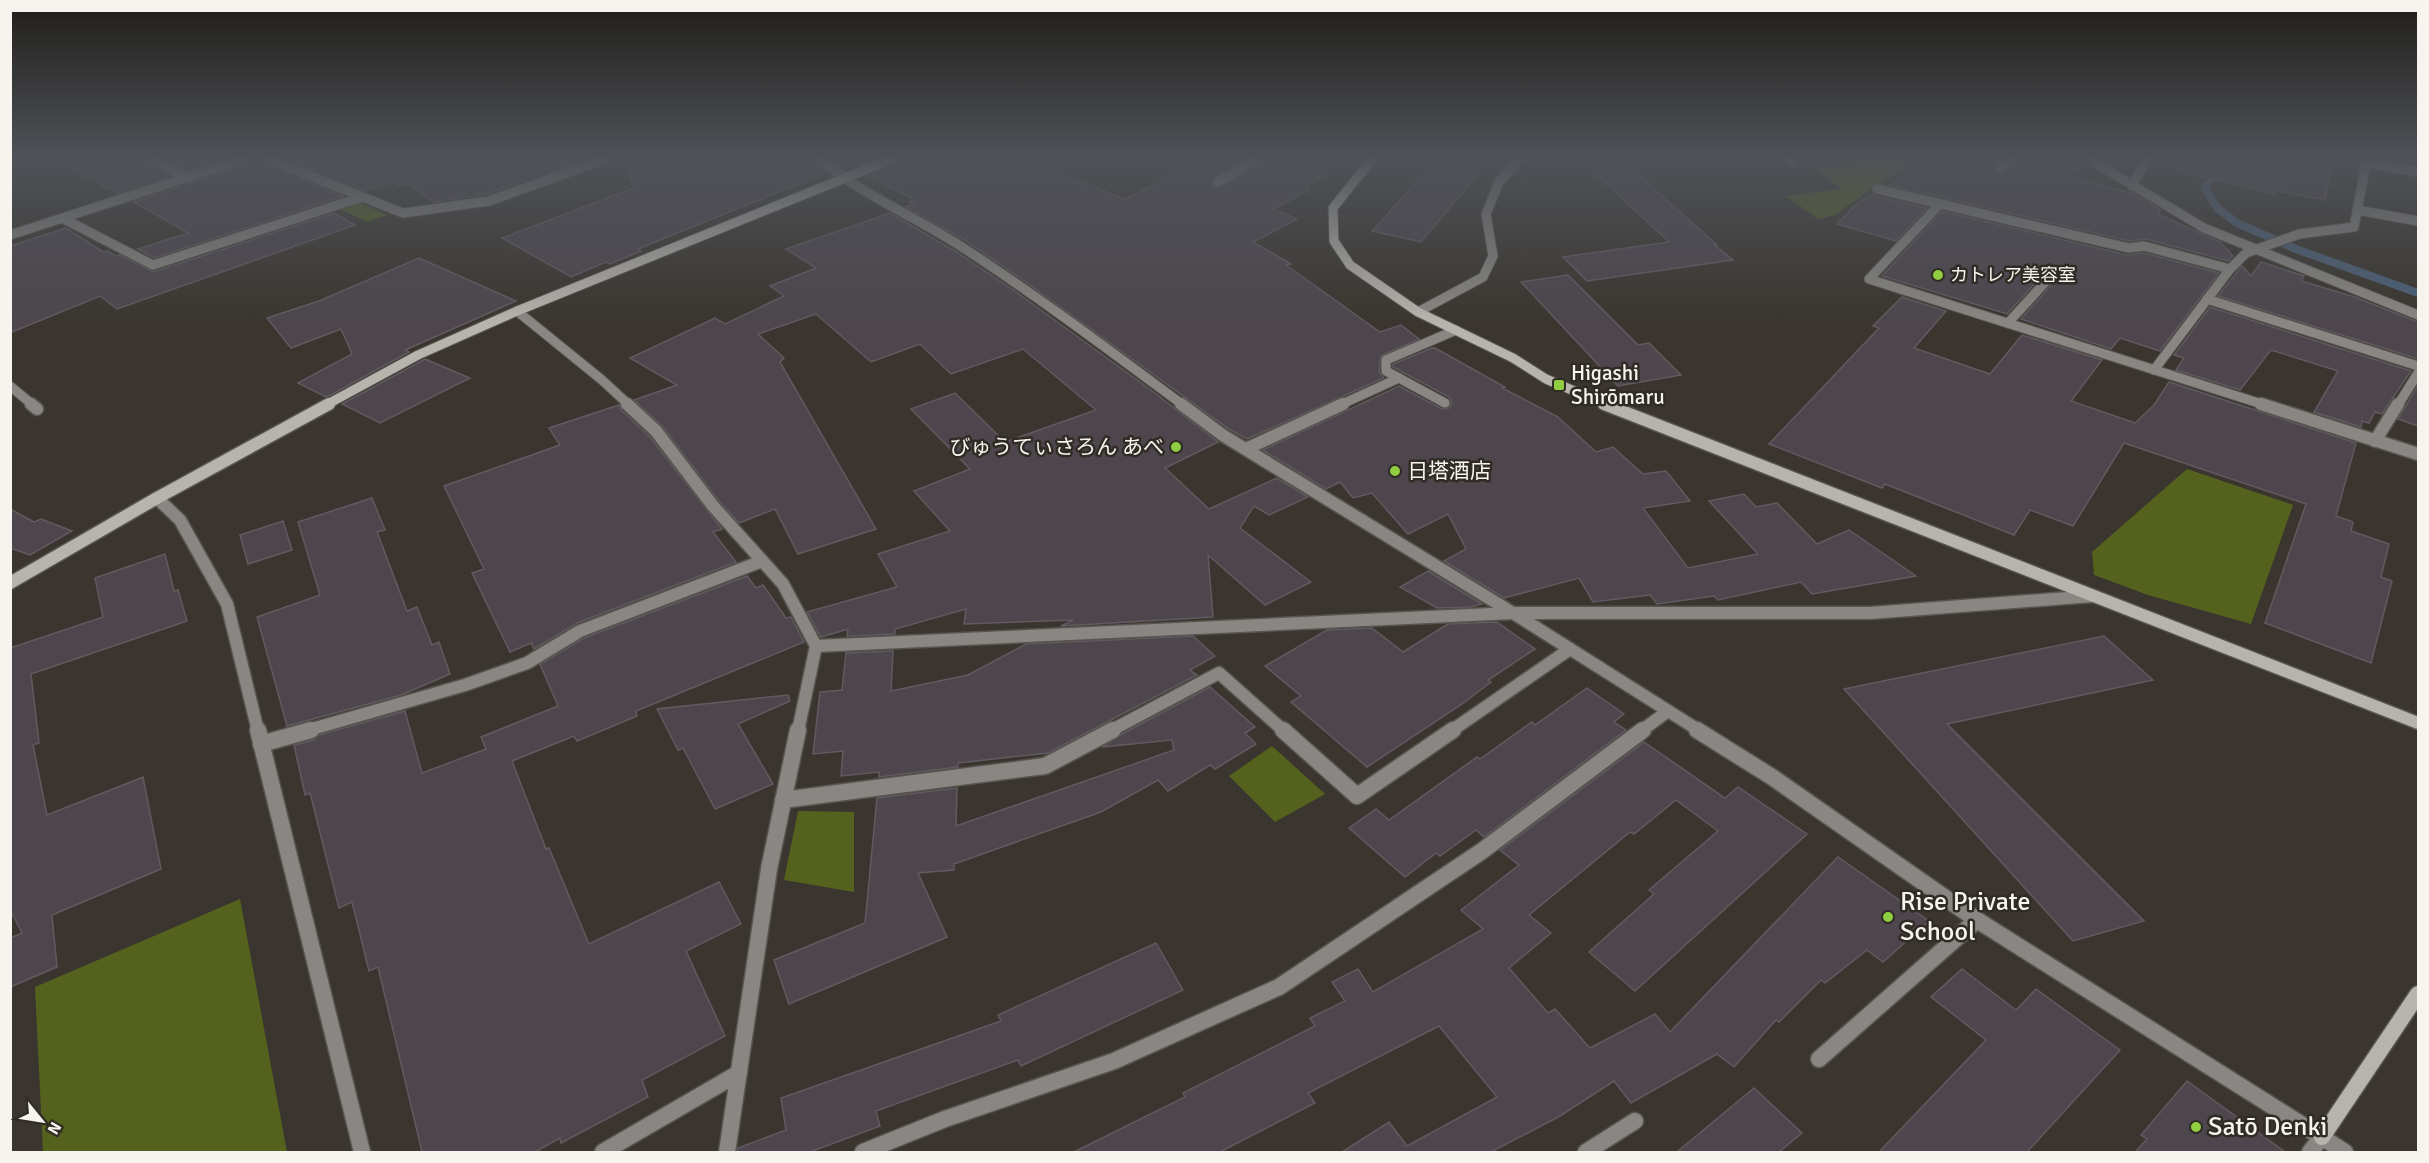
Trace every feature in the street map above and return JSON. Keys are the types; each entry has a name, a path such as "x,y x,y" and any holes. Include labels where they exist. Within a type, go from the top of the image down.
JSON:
{"street":[{"path":"10,236 81,213"},
{"path":"64,219 153,265 312,213"},
{"path":"10,584 157,498 418,355 517,311 756,213"},
{"path":"903,213 957,244 1047,304 1246,449 1513,613 1772,777 1977,920 2345,1152"},
{"path":"1333,213 1334,241 1350,265 1418,312 1512,358 1546,379 1639,419 2418,723"},
{"path":"1418,312 1483,277 1493,256 1486,213"},
{"path":"1931,213 1869,279 2418,454"},
{"path":"1980,213 2130,248 2144,246 2230,269"},
{"path":"2179,213 2204,228 2253,249 2418,315"},
{"path":"2154,370 2230,269 2246,253 2300,234 2354,227 2356,213"},
{"path":"2375,213 2418,221"},
{"path":"2008,323 2050,277"},
{"path":"2207,299 2418,366"},
{"path":"517,311 602,380 656,431 714,506 783,584 816,646 769,869 727,1152"},
{"path":"1445,403 1386,371 1386,360 1456,330"},
{"path":"2375,441 2418,373"},
{"path":"1246,449 1399,378"},
{"path":"10,386 37,409"},
{"path":"157,498 180,520 227,604 362,1152"},
{"path":"261,744 465,685 527,663 580,631 762,561"},
{"path":"816,646 1513,613 1870,613 2093,596"},
{"path":"783,800 1045,766 1219,673 1357,796 1570,649"},
{"path":"863,1152 945,1119 1114,1061 1279,987 1482,851 1668,711"},
{"path":"1819,1059 1977,920"},
{"path":"2310,1152 2418,994"},
{"path":"603,1152 739,1073"},
{"path":"1586,1152 1635,1121"}],"green space":[{"path":"349,213 387,215 368,222"},
{"path":"1810,213 1837,213 1835,215 1818,219"},
{"path":"2187,469 2293,505 2251,624 2148,595 2094,575 2092,552"},
{"path":"1272,746 1325,794 1275,822 1229,776"},
{"path":"798,811 854,812 854,892 784,880"},
{"path":"240,899 287,1152 43,1152 35,987"}],"building":[{"path":"154,213 290,213 154,258 138,249 188,233"},
{"path":"333,213 355,225 117,309 100,296 10,333 10,246 66,228 103,252 108,251 116,256 120,255 153,272"},
{"path":"567,213 726,213 638,249 641,251 610,264 606,262 571,277 502,238"},
{"path":"890,213 955,251 1012,289 1218,442 1165,468 1209,509 1277,478 1308,497 1269,515 1254,506 1240,528 1311,582 1265,605 1208,555 1213,617 1061,626 1073,620 964,624 966,609 895,629 895,634 847,636 848,629 821,637 807,612 897,587 878,554 950,531 914,491 970,469 911,409 955,393 1005,442 1096,410 1023,349 951,374 920,344 871,362 816,314 758,334 784,358 780,362 876,529 798,554 775,509 739,523 719,501 662,426 634,400 677,385 630,358 715,318 725,324 784,296 770,286 816,268 786,249"},
{"path":"917,213 1283,213 1297,219 1253,242 1291,264 1286,265 1380,332 1401,325 1419,339 1381,356 1379,372 1384,378 1247,439 1229,429 963,239"},
{"path":"1388,213 1445,213 1421,242 1372,231"},
{"path":"1638,213 1682,213 1733,260 1587,281 1563,257 1669,242"},
{"path":"1847,213 1922,213 1896,241 1837,224"},
{"path":"1940,213 1952,213 2127,255 2144,253 2219,273 2160,351 2120,338 2111,349 2021,319 2055,281 2056,274 2052,271 2045,272 2007,314 1882,276"},
{"path":"2010,213 2159,213 2220,242 2233,256 2228,261 2146,239 2129,241"},
{"path":"419,258 516,301 405,350 409,352 329,396 326,397 298,383 352,354 341,329 291,348 267,318 319,301"},
{"path":"2261,262 2304,276 2301,281 2355,297 2418,322 2418,359 2218,296 2242,266 2251,276"},
{"path":"1568,275 1638,345 1649,343 1681,375 1618,386 1521,282"},
{"path":"1902,297 1946,311 1914,348 1990,374 2022,335 2102,360 2071,401 2135,423 2154,405 2169,382 2356,443 2336,516 2353,522 2351,531 2389,544 2381,577 2392,581 2371,663 2265,623 2306,504 2124,443 2073,526 2030,510 2014,535 1885,484 1882,488 1769,444 1879,328 1873,326"},
{"path":"2210,307 2411,371 2382,414 2375,412 2369,423 2362,421 2361,427 2314,412 2338,371 2271,350 2240,390 2176,370 2184,358 2174,355"},
{"path":"1432,348 1558,417 1596,452 1613,447 1643,474 1666,471 1690,501 1643,508 1688,568 1758,554 1709,501 1744,494 1756,507 1777,503 1817,544 1849,530 1916,576 1812,594 1801,582 1718,600 1714,596 1657,604 1650,595 1593,602 1579,578 1504,598 1444,561 1466,549 1448,514 1408,534 1372,493 1353,498 1340,482 1326,489 1263,450 1399,386 1442,409 1449,408 1452,402 1449,397 1393,367 1393,364"},
{"path":"425,359 470,378 380,423 342,404"},
{"path":"2418,385 2418,426 2398,419"},
{"path":"619,405 621,410 650,437 722,529 713,532 736,562 577,623 534,649 531,643 510,652 472,573 484,569 444,486 560,445 549,428"},
{"path":"372,498 385,530 377,532 407,611 417,607 432,645 439,642 450,674 401,695 287,726 257,617 320,595 298,522"},
{"path":"10,509 34,522 41,519 72,531 30,555 10,548"},
{"path":"283,521 292,550 248,564 240,535"},
{"path":"165,554 174,591 178,590 187,621 31,674 39,743 33,745 47,815 143,777 161,869 52,915 57,967 10,987 10,938 22,933 10,909 10,648 103,617 95,578"},
{"path":"1428,571 1482,604 1470,607 1437,608 1400,587"},
{"path":"747,576 756,588 763,585 786,618 791,617 804,642 636,711 637,716 577,741 574,736 512,761 546,849 549,848 589,944 719,882 741,924 686,951 725,1036 642,1080 648,1097 561,1143 560,1138 535,1152 422,1152 378,967 369,971 352,902 339,908 310,793 305,795 294,745 314,740 319,735 405,711 422,773 486,749 481,737 558,706 540,664 584,638"},
{"path":"1497,622 1535,649 1488,680 1491,682 1462,704 1367,767 1291,702 1301,696 1265,666 1327,630 1372,628 1403,652 1448,624"},
{"path":"1193,636 1215,656 1190,670 1197,675 1048,753 958,763 958,767 879,777 879,772 841,776 843,751 813,754 820,692 842,690 846,653 893,651 891,691 968,675 1026,644"},
{"path":"2104,636 2153,680 1947,724 2144,921 2073,941 1844,689"},
{"path":"1210,687 1255,727 1245,733 1256,744 1215,769 1210,765 1168,791 1158,780 1101,812 954,864 954,870 918,873 947,937 789,1004 774,960 865,923 877,798 957,788 956,826 1174,750 1172,740 1102,747"},
{"path":"1587,688 1624,714 1614,722 1626,730 1484,837 1476,830 1440,856 1436,853 1405,877 1349,828 1376,809 1389,820 1477,757 1480,759 1532,722 1535,725"},
{"path":"788,695 790,701 738,724 773,784 715,809 683,748 678,750 657,709"},
{"path":"1644,742 1725,798 1738,787 1807,834 1635,991 1589,952 1654,894 1649,890 1718,831 1676,800 1634,834 1630,832 1529,915 1551,933 1509,968 1548,1013 1555,1009 1590,1048 1655,1014 1670,1032 1838,857 1929,921 1883,962 1867,950 1825,983 1821,980 1779,1022 1776,1020 1734,1067 1717,1054 1631,1103 1614,1081 1560,1116 1491,1152 1342,1152 1389,1122 1407,1146 1497,1097 1439,1026 1308,1093 1315,1103 1220,1152 1074,1152 1185,1097 1183,1093 1315,1026 1310,1018 1345,1001 1332,982 1358,969 1373,992 1483,929 1461,910 1519,865 1500,850"},
{"path":"1156,943 1183,990 1021,1066 1018,1060 876,1111 880,1126 810,1152 737,1152 738,1148 786,1130 781,1098 1001,1021 998,1015"},
{"path":"1962,969 2016,1010 2036,989 2120,1050 2027,1152 1879,1152 1986,1040 1931,997"},
{"path":"2187,1081 2285,1152 2135,1152 2147,1139 2141,1135"},
{"path":"1754,1088 1802,1133 1779,1152 1677,1152"}],"waterway":[{"path":"2224,213 2237,223 2296,249 2418,293"}],"place":[{"name":"カトレア美容室","path":"1938,275"},
{"name":"Higashi Shirōmaru","path":"1559,385"},
{"name":"びゅうてぃさろん あべ","path":"1176,447"},
{"name":"日塔酒店","path":"1395,471"},
{"name":"Rise Private School","path":"1888,917"},
{"name":"Satō Denki","path":"2196,1127"}]}
